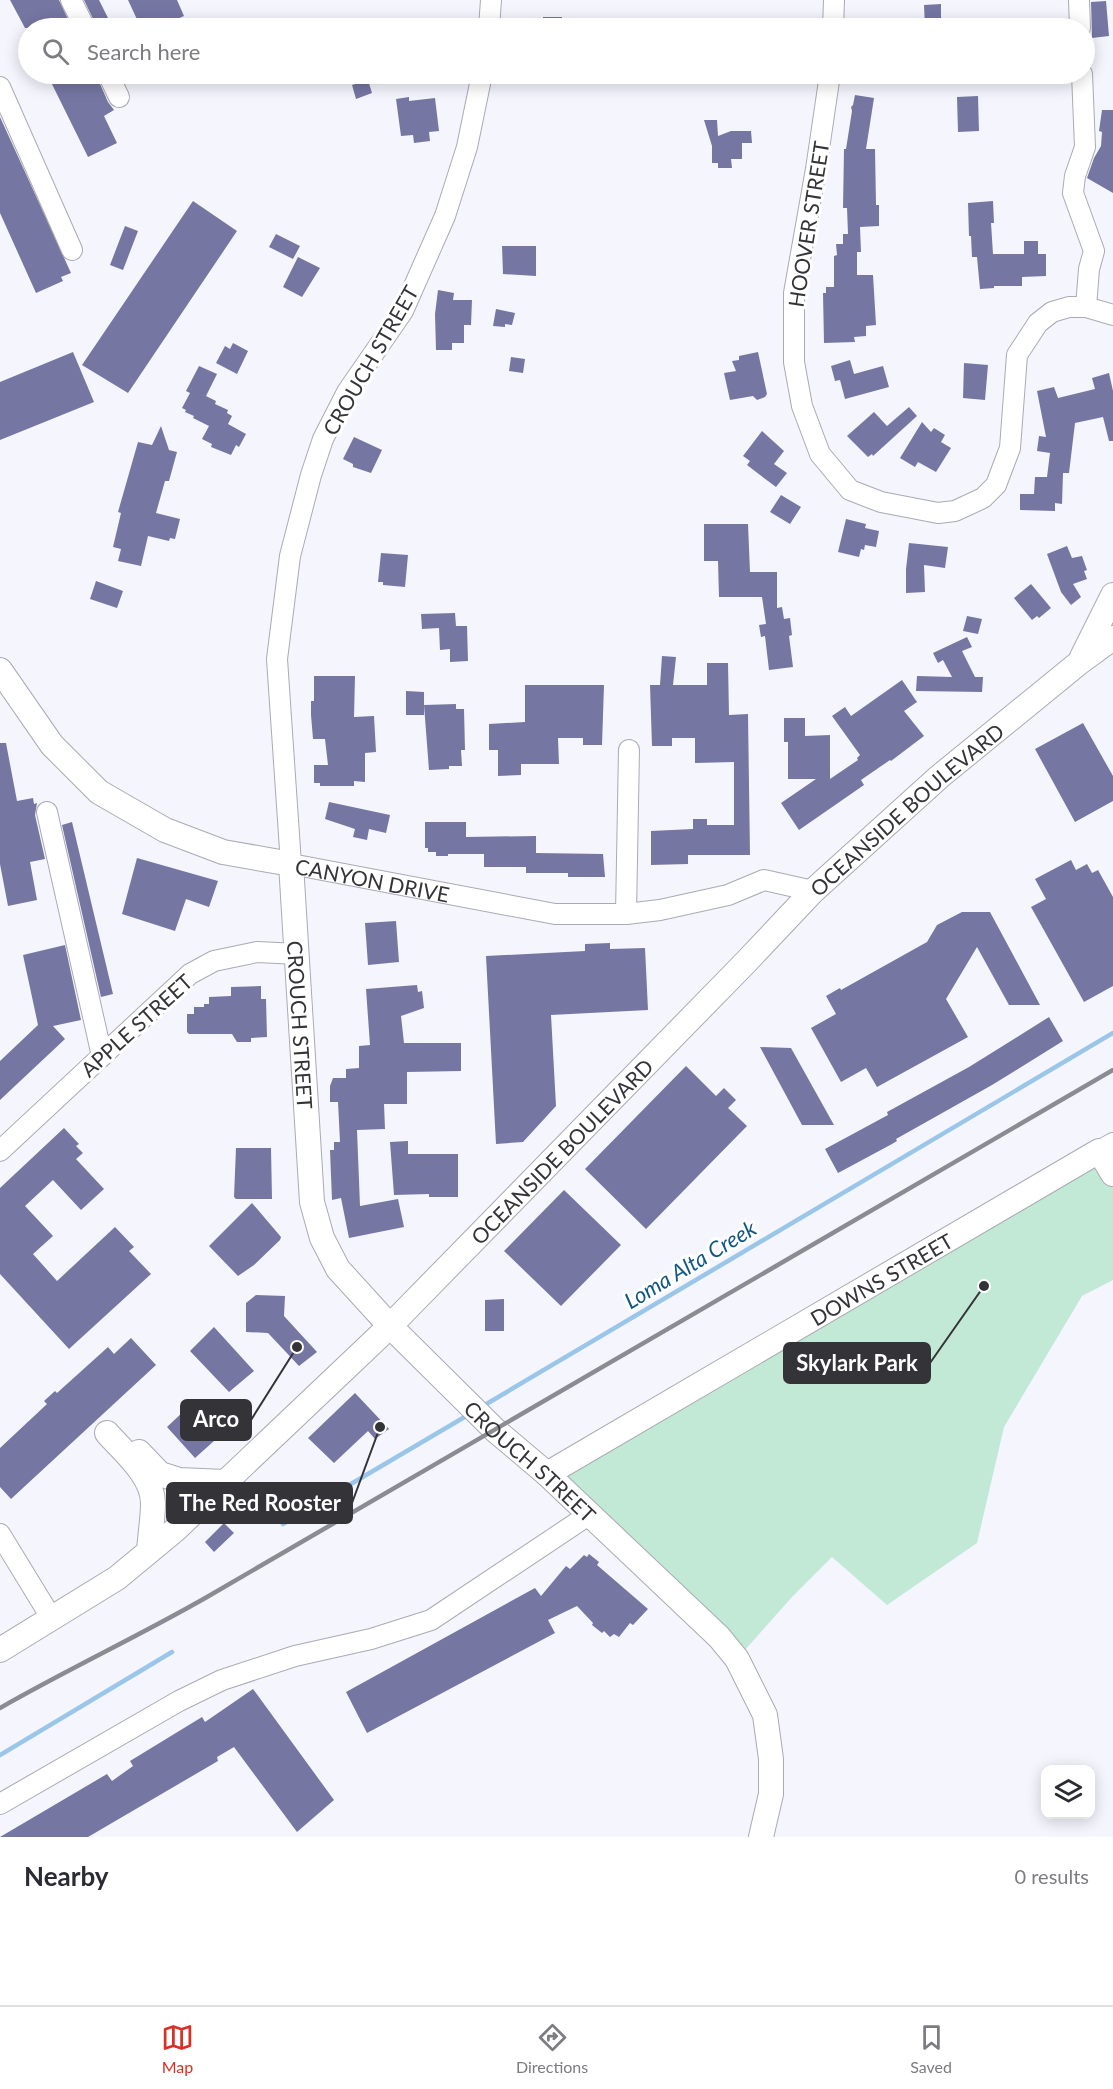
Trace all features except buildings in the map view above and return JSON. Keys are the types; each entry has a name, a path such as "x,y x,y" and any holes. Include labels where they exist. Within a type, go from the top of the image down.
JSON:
{"main road":[{"path":"1080,662 1113,595"},
{"name":"OCEANSIDE BOULEVARD","path":"0,1650 117,1578 225,1482 390,1326 813,891 920,793 1080,662 1113,638"},
{"name":"CANYON DRIVE","path":"0,670 52,745 99,792 165,830 214,849 291,864"},
{"name":"CROUCH STREET","path":"291,864 312,1202 322,1238 338,1269 459,1396 547,1474 720,1637 737,1659 765,1715 771,1759 771,1794 761,1837"},
{"name":"DOWNS STREET","path":"547,1474 1106,1147 1113,1174"},
{"path":"149,1551 153,1502 150,1486 111,1429 160,1474 178,1480 225,1482"}],"street":[{"path":"71,0 80,18"},
{"path":"490,18 491,0"},
{"path":"833,18 834,0"},
{"path":"1079,0 1080,18"},
{"path":"113,84 119,97"},
{"name":"CROUCH STREET","path":"291,864 277,659 290,556 323,439 347,392 403,311 445,216 467,147 480,84"},
{"name":"HOOVER STREET","path":"829,84 794,293 794,362 802,406 820,454 850,490 881,502 938,513 955,511 983,498 996,485 1010,448 1017,356 1038,323 1052,312 1068,307 1086,307 1113,315"},
{"path":"1082,84 1085,147 1075,176 1073,193 1094,251 1089,269 1086,307"},
{"path":"0,87 72,250"},
{"path":"626,914 629,750"},
{"path":"47,812 102,1056"},
{"name":"CANYON DRIVE","path":"291,864 555,914 626,914 660,910 728,895 764,880 813,891"},
{"name":"APPLE STREET","path":"0,1151 190,974 214,961 257,952 298,954"},
{"path":"0,1804 179,1701 222,1680 295,1656 371,1640 431,1620 590,1515"},
{"path":"0,1534 52,1619"}],"green space":[{"path":"1100,1150 1113,1173 1113,1280 1082,1296 1004,1427 977,1543 887,1605 832,1557 792,1597 737,1659 547,1474"}],"waterway":[{"name":"Loma Alta Creek","path":"483,1406 1113,1033"},
{"name":"Loma Alta Creek","path":"283,1524 468,1415"},
{"name":"Loma Alta Creek","path":"0,1755 172,1652"}],"railway":[{"path":"0,1708 207,1597 1113,1070"}],"place":[{"name":"Skylark Park","path":"984,1286"},
{"name":"Arco","path":"297,1347"},
{"name":"The Red Rooster","path":"380,1427"}]}
